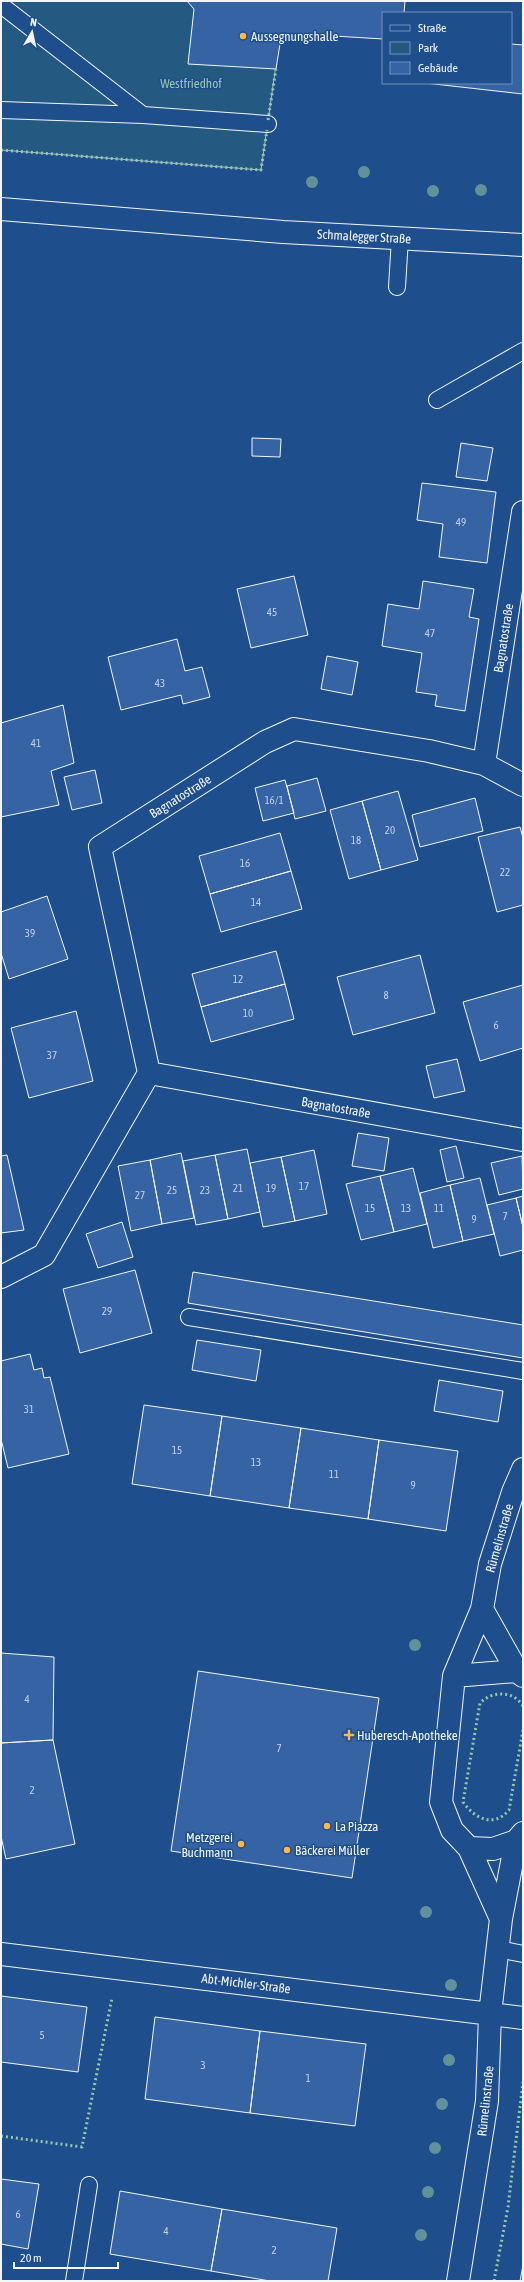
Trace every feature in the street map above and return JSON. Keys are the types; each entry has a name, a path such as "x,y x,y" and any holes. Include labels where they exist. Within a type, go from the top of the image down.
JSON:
{"street":[{"name":"Schmalegger Straße","path":"1,209 205,226 523,245"},
{"name":"Bagnatostraße","path":"484,764 523,512"},
{"name":"Bagnatostraße","path":"523,785 484,764 429,751 294,729 265,742 100,847 149,1073 523,1140"},
{"path":"1,1277 44,1255 149,1073"},
{"name":"Rümelinstraße","path":"501,1919 469,1848 452,1830 441,1802 454,1676 482,1609 490,1564 513,1492 523,1469"},
{"path":"454,1676 520,1674 482,1609"},
{"name":"Rümelinstraße","path":"469,1848 493,1849 520,1837"},
{"name":"Rümelinstraße","path":"458,2281 487,2101 490,2014 501,1919 520,1837"},
{"name":"Abt-Michler-Straße","path":"1,1954 523,2018"}],"lane":[{"path":"1,5 143,115"},
{"path":"1,110 143,115 268,124"},
{"path":"397,287 400,238"},
{"path":"437,400 523,351"},
{"path":"189,1317 523,1371"},
{"path":"498,1950 523,1954"},
{"path":"74,2281 89,2185"}],"green space":[{"name":"Westfriedhof","path":"1,1 405,1 382,13 281,30 261,170 1,150"}],"building":[{"name":"Aussegnungshalle","path":"187,1 405,1 404,12 382,12 382,39 301,34 280,44 276,69 188,64 194,9"},
{"path":"512,44 523,45 523,94 434,84 512,84"},
{"path":"252,438 281,439 280,457 252,456"},
{"path":"461,443 493,448 487,481 456,477"},
{"path":"422,483 496,492 487,563 439,557 443,524 417,520"},
{"path":"294,576 308,635 251,648 237,589"},
{"path":"423,581 474,589 469,617 479,619 465,711 435,706 437,695 416,692 422,653 382,646 388,604 419,609"},
{"path":"177,639 185,671 202,667 210,697 183,704 181,695 121,710 108,657"},
{"path":"327,656 358,662 352,695 321,689"},
{"path":"63,705 74,763 51,771 59,805 1,817 1,723"},
{"path":"95,770 102,803 72,810 64,777"},
{"path":"317,778 326,811 295,819 287,786"},
{"path":"285,780 294,813 263,821 255,788"},
{"path":"398,791 418,860 381,870 362,801"},
{"path":"475,798 483,831 420,847 412,815"},
{"path":"362,801 381,870 349,879 330,810"},
{"path":"520,827 523,838 523,905 497,912 478,837"},
{"path":"280,833 291,871 210,894 199,856"},
{"path":"291,871 302,909 221,932 210,894"},
{"path":"47,896 68,959 9,979 1,953 1,912"},
{"path":"276,951 285,984 201,1007 192,974"},
{"path":"420,955 435,1013 353,1035 337,977"},
{"path":"285,984 294,1019 211,1042 201,1007"},
{"path":"523,985 523,1048 480,1061 463,1002"},
{"path":"76,1011 93,1081 29,1098 11,1028"},
{"path":"457,1059 465,1091 434,1098 426,1066"},
{"path":"358,1133 389,1138 384,1171 352,1166"},
{"path":"456,1146 464,1178 447,1182 440,1150"},
{"path":"247,1149 260,1212 228,1219 215,1155"},
{"path":"314,1150 327,1214 295,1221 281,1157"},
{"path":"181,1153 194,1218 162,1224 150,1160"},
{"path":"7,1155 24,1230 1,1233 1,1156"},
{"path":"215,1155 228,1219 196,1225 183,1161"},
{"path":"522,1156 523,1189 499,1195 491,1163"},
{"path":"281,1157 295,1221 263,1227 250,1163"},
{"path":"150,1160 162,1224 131,1231 118,1166"},
{"path":"413,1168 427,1224 394,1232 380,1176"},
{"path":"380,1176 394,1232 361,1240 346,1184"},
{"path":"480,1178 494,1234 463,1241 450,1185"},
{"path":"450,1185 463,1241 433,1248 420,1193"},
{"path":"523,1196 523,1227 516,1198"},
{"path":"516,1198 523,1227 523,1250 500,1256 487,1205"},
{"path":"122,1222 133,1257 98,1268 86,1234"},
{"path":"135,1270 152,1333 80,1353 63,1289"},
{"path":"193,1272 523,1325 523,1358 188,1303"},
{"path":"197,1340 261,1350 256,1381 192,1370"},
{"path":"30,1354 34,1370 42,1368 44,1378 50,1377 69,1454 8,1468 1,1439 1,1361"},
{"path":"439,1380 503,1391 498,1422 434,1411"},
{"path":"144,1405 222,1416 210,1496 132,1484"},
{"path":"222,1416 301,1428 289,1508 210,1496"},
{"path":"301,1428 379,1440 368,1519 289,1508"},
{"path":"379,1440 458,1451 446,1531 368,1519"},
{"path":"1,1653 54,1657 53,1740 1,1743"},
{"path":"198,1671 379,1698 352,1878 171,1851"},
{"path":"53,1740 75,1844 6,1859 1,1836 1,1743"},
{"path":"1,1996 87,2007 78,2072 1,2062"},
{"path":"155,2017 260,2031 250,2113 145,2099"},
{"path":"260,2031 366,2044 355,2126 250,2113"},
{"path":"1,2179 39,2184 28,2249 1,2244"},
{"path":"120,2191 222,2209 211,2271 110,2254"},
{"path":"222,2209 337,2228 328,2281 270,2281 211,2271"},
{"path":"523,2265 523,2281 520,2281"}],"hedge":[{"path":"268,120 276,69"},
{"path":"1,150 261,170 267,130"},
{"path":"523,1706 514,1697 502,1694 490,1696 480,1703 463,1802 479,1817 491,1820 497,1819 509,1810 523,1730"},
{"path":"1,2136 82,2147 112,1998"},
{"path":"494,2281 508,2207 523,2082"}],"place":[{"name":"Aussegnungshalle","path":"243,36"},
{"name":"Huberesch-Apotheke","path":"349,1735"},
{"name":"La Piazza","path":"327,1826"},
{"name":"Metzgerei Buchmann","path":"241,1844"},
{"name":"Bäckerei Müller","path":"287,1850"}]}
